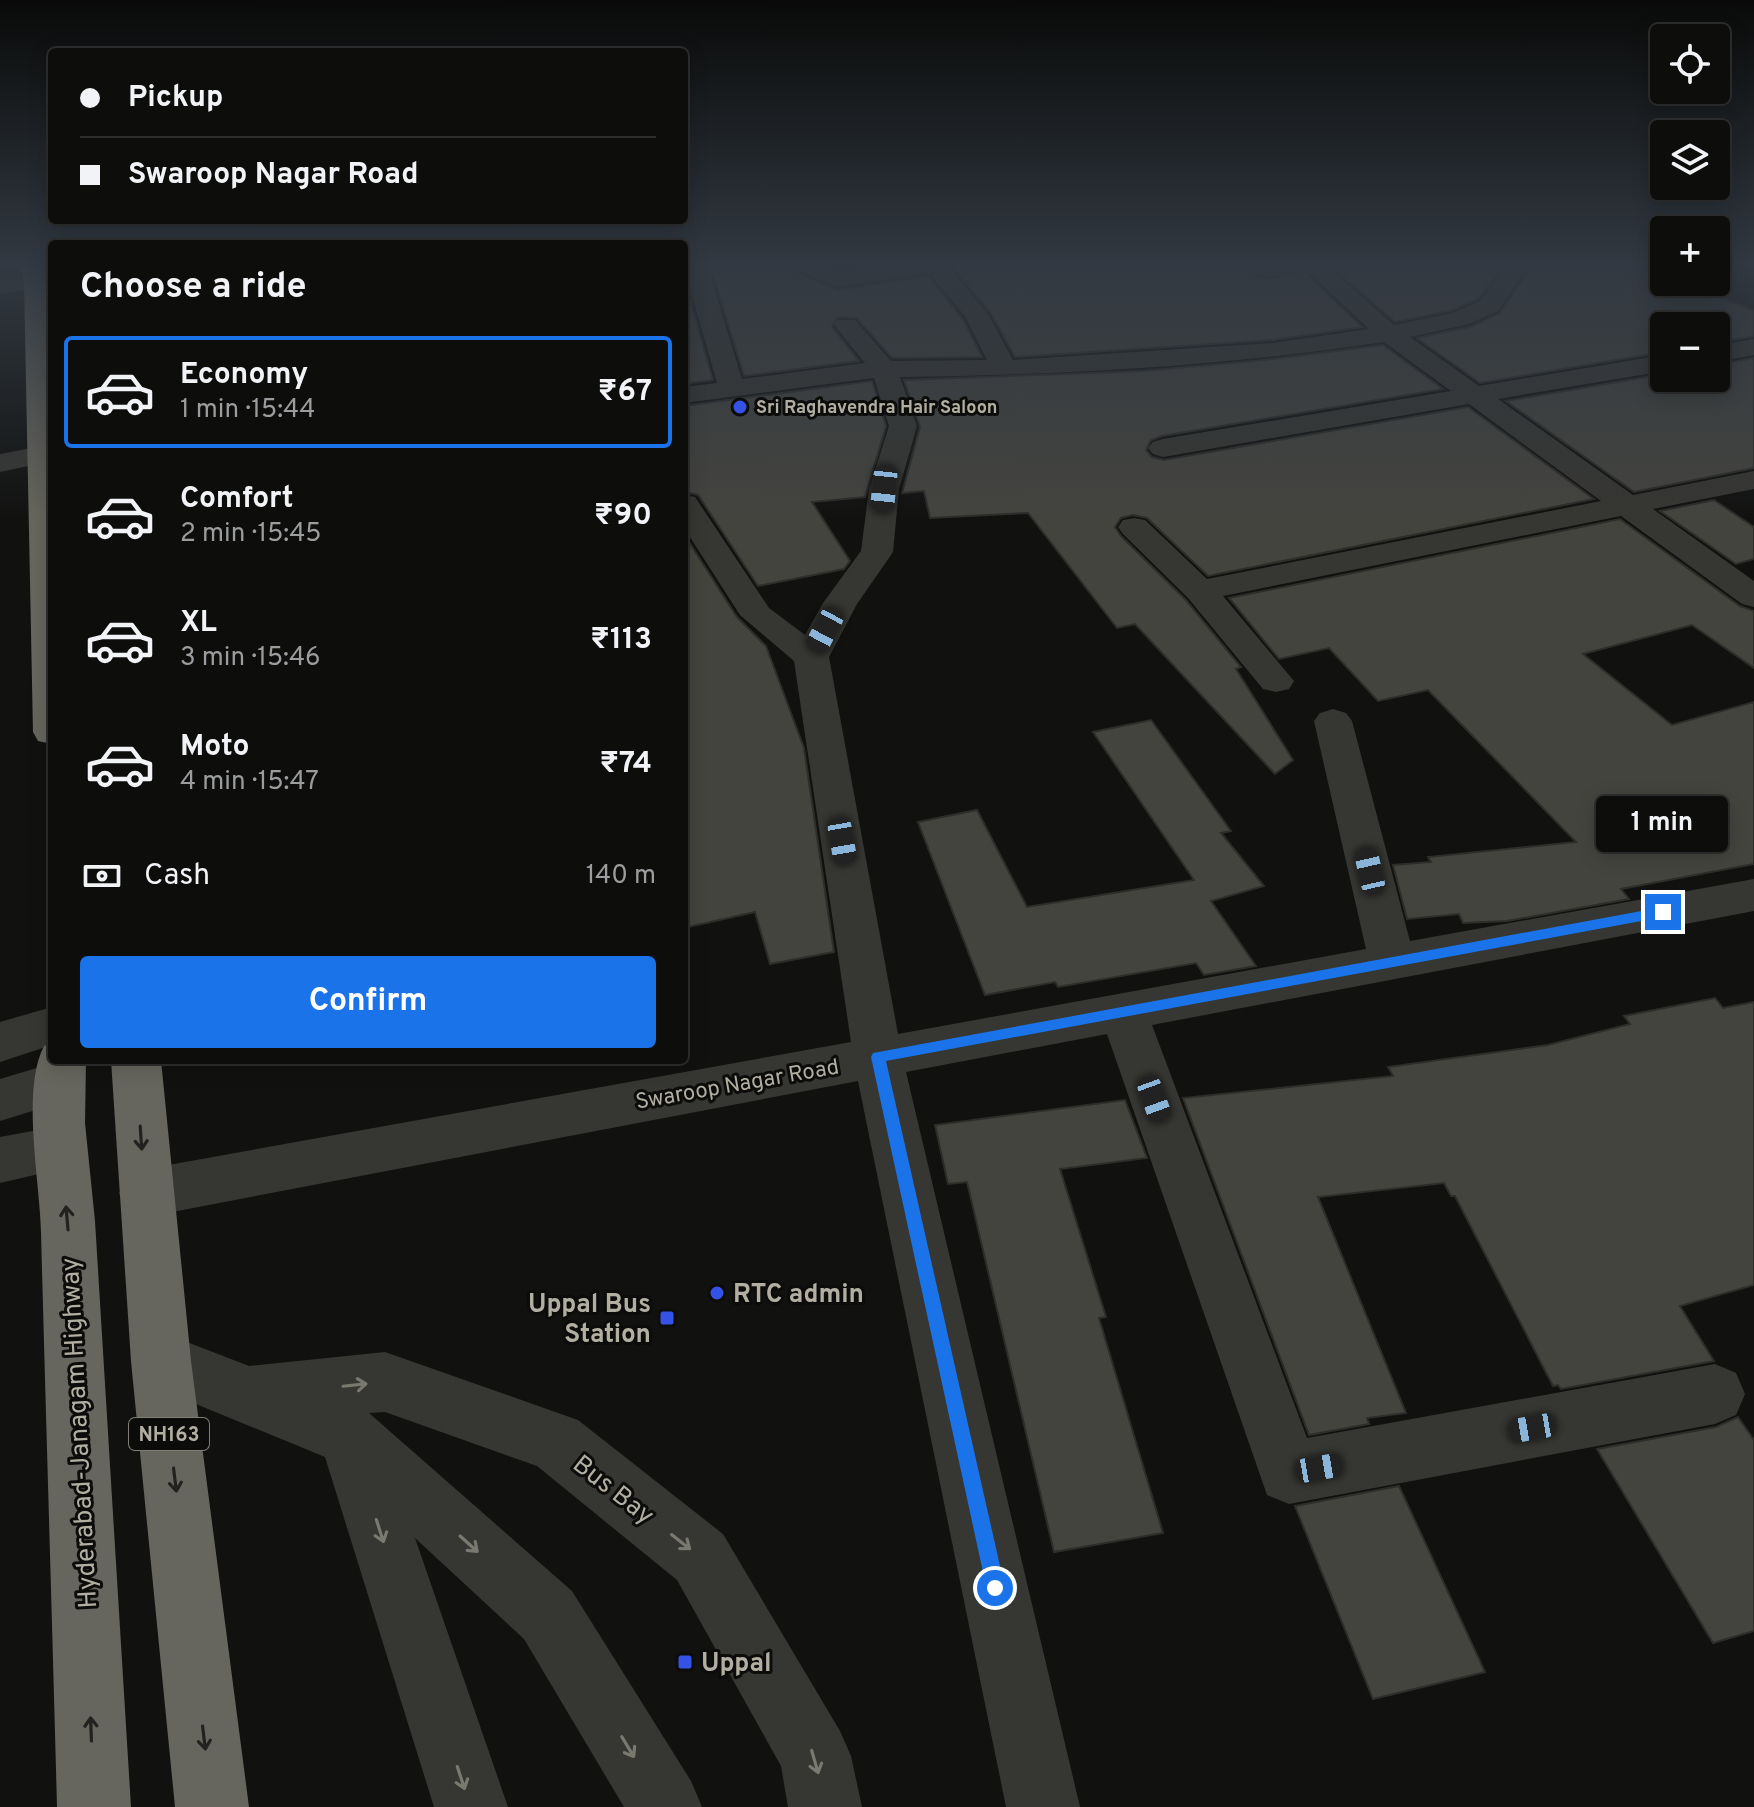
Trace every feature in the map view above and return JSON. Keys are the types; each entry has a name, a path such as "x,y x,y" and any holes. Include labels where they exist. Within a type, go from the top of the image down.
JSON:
{"highway":[{"path":"40,350 48,602"},
{"name":"Hyderabad-Janagam Highway","path":"57,1064 60,1149 68,1221 94,1807"},
{"name":"NH163","path":"136,1064 161,1361 212,1807"}],"street":[{"path":"721,350 732,389"},
{"path":"868,350 884,369 903,426 884,489 877,552 840,603 811,657 878,1057 1043,1807"},
{"path":"995,350 1004,368"},
{"path":"688,394 884,369 1004,368 1278,350"},
{"path":"1412,350 1754,597"},
{"path":"1163,448 1650,366"},
{"path":"0,463 42,455"},
{"path":"1200,591 1754,480"},
{"path":"688,510 757,615 811,657"},
{"path":"1134,527 1200,591 1276,681"},
{"path":"1333,721 1392,962"},
{"name":"Swaroop Nagar Road","path":"146,1193 1754,895"},
{"path":"1123,1012 1289,1473 1715,1394"},
{"path":"0,1042 48,1054"},
{"path":"0,1100 48,1063"},
{"path":"0,1160 60,1149"},
{"name":"Bus Bay","path":"161,1361 349,1436 548,1615 665,1807"},
{"name":"Bus Bay","path":"249,1396 385,1382 556,1442 700,1557 815,1756 825,1807"},
{"path":"349,1436 471,1807"}],"building":[{"path":"688,350 704,350 713,380 688,383"},
{"path":"736,350 851,350 859,361 744,376"},
{"path":"885,350 979,350 982,357 892,358"},
{"path":"1011,350 1116,350 1015,357"},
{"path":"1341,350 1390,350 1443,389 1162,436 1151,440 1146,450 1152,457 1164,460 1468,407 1594,499 1208,576 1147,518 1133,515 1121,518 1115,527 1121,536 1186,600 1241,667 1236,669 1293,760 1275,774 1135,624 1117,628 1028,513 930,518 924,491 902,493 920,427 904,380 1143,371"},
{"path":"1434,350 1650,350 1650,354 1480,383"},
{"path":"1754,358 1754,468 1634,492 1506,401 1650,376 1650,392 1730,392 1730,362"},
{"path":"872,381 886,426 865,497 812,502 850,561 844,569 758,586 698,495 688,493 688,405"},
{"path":"1714,500 1754,527 1754,559 1736,564 1660,511"},
{"path":"1620,519 1740,606 1754,611 1754,668 1692,625 1583,654 1672,725 1754,702 1754,864 1621,889 1629,899 1507,921 1463,923 1459,914 1407,919 1393,865 1431,862 1428,857 1576,842 1428,690 1378,701 1329,648 1279,659 1229,598"},
{"path":"688,540 737,617 766,646 804,748 834,952 770,964 755,912 688,927"},
{"path":"1151,720 1231,831 1221,833 1264,886 1211,901 1256,966 1204,975 1196,963 1058,987 1055,982 985,995 918,822 977,810 1027,907 1194,880 1093,732"},
{"path":"1715,998 1723,1008 1754,1002 1754,1285 1680,1306 1714,1361 1561,1389 1558,1385 1553,1386 1455,1196 1451,1196 1444,1183 1318,1197 1406,1413 1367,1418 1369,1424 1309,1435 1183,1098 1393,1076 1388,1067 1548,1045 1630,1024 1624,1016"},
{"path":"1125,1100 1147,1158 1060,1169 1106,1317 1099,1318 1163,1533 1054,1552 967,1182 948,1184 935,1125"},
{"path":"1738,1417 1754,1440 1754,1631 1713,1643 1597,1449 1716,1427"},
{"path":"1399,1486 1485,1672 1373,1699 1295,1506"}],"place":[{"name":"Sri Raghavendra Hair Saloon","path":"740,407"},
{"name":"RTC admin","path":"717,1293"},
{"name":"Uppal Bus Station","path":"667,1318"},
{"name":"Uppal","path":"685,1662"}],"route":[{"path":"995,1588 878,1057 1663,912"}]}
